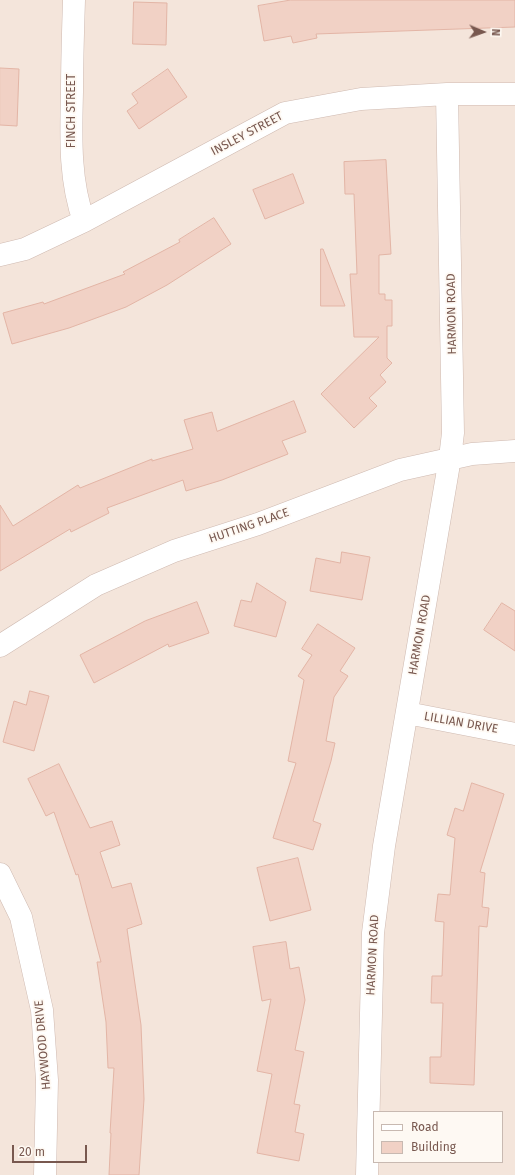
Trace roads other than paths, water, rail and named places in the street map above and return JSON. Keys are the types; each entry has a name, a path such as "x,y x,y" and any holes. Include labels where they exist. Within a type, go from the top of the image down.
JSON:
{"street":[{"name":"FINCH STREET","path":"74,0 71,133 74,179 78,204 84,221"},
{"name":"INSLEY STREET","path":"0,255 25,249 84,221 285,113 361,99 447,94 515,94"},
{"name":"HARMON ROAD","path":"367,1175 373,933 384,846 450,458 454,420 447,94"},
{"name":"HUTTING PLACE","path":"0,646 96,585 174,551 258,524 400,470 450,458 515,451"},
{"name":"LILLIAN DRIVE","path":"407,713 515,734"},
{"name":"HAYWOOD DRIVE","path":"0,874 21,917 42,1010 47,1080 45,1175"}]}
